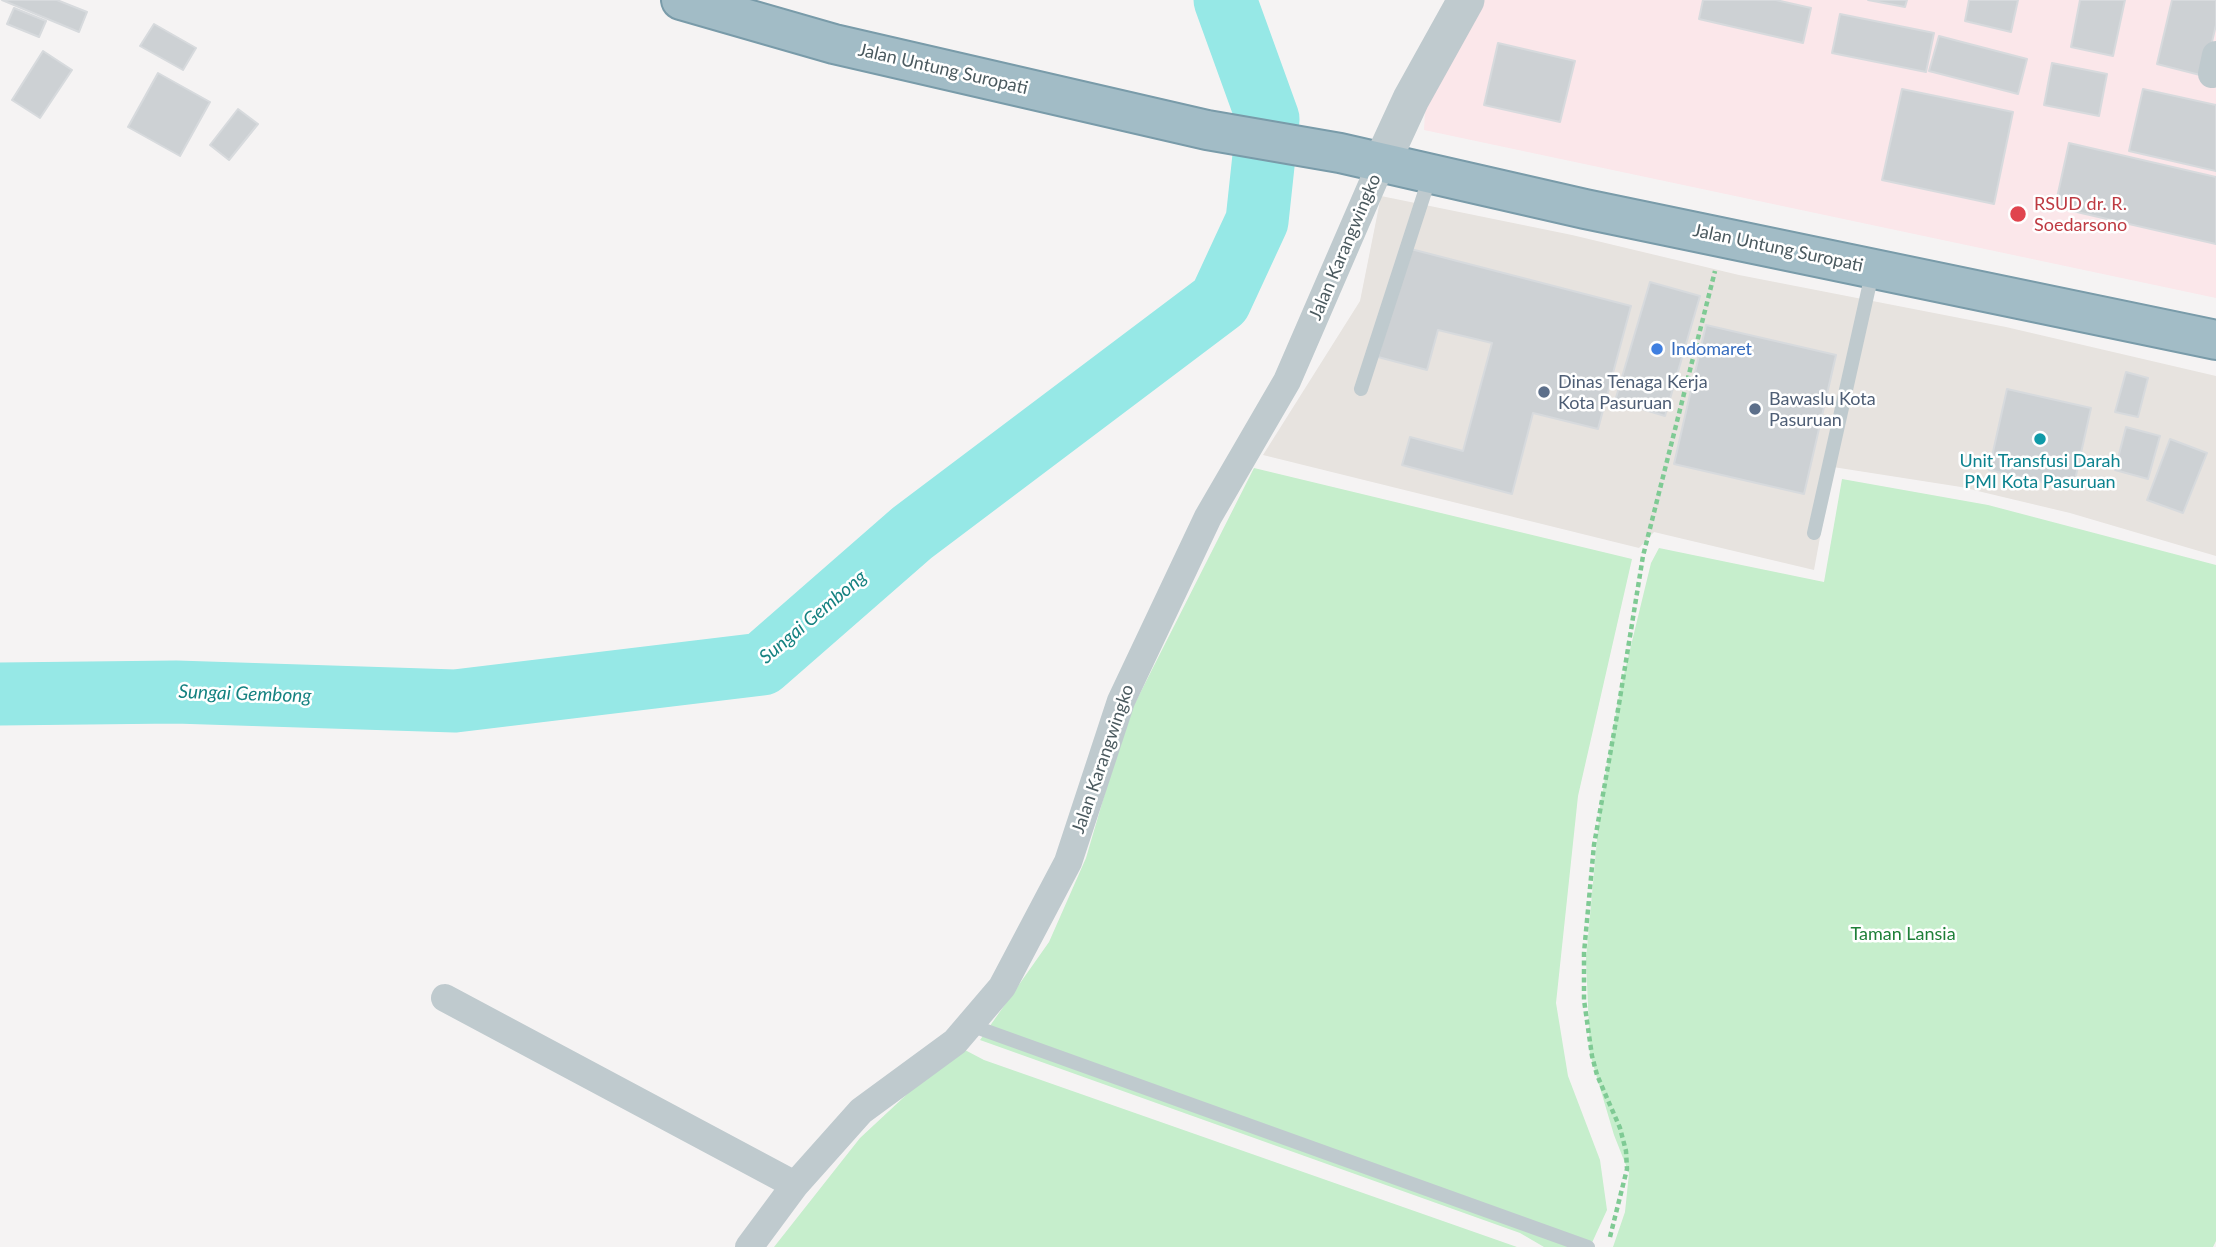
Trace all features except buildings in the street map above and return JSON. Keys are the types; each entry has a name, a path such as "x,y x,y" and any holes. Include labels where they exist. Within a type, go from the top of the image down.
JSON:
{"highway":[{"name":"Jalan Untung Suropati","path":"681,0 834,44 1207,130 1340,153 1430,175 2216,340"}],"street":[{"path":"1381,164 1411,99 1466,0"},
{"name":"Jalan Karangwingko","path":"749,1247 795,1185 861,1111 955,1042 1002,987 1068,862 1121,701 1208,517 1287,381 1381,164"},
{"path":"445,998 795,1185"}],"lane":[{"path":"1361,389 1430,175"},
{"path":"1814,533 1874,268"},
{"path":"970,1025 1588,1247"}],"path":[{"path":"1607,1247 1627,1169 1620,1128 1594,1065 1584,1000 1584,953 1594,845 1643,556 1724,236"}],"shaded area":[{"name":"RSUD dr. R. Soedarsono","path":"1482,0 2216,0 2216,298 1424,130 1426,93"},
{"path":"1381,196 1572,235 1739,275 2006,327 2216,376 2216,556 2070,513 1961,487 1833,467 1814,570 1654,532 1639,548 1263,455 1360,301"}],"green space":[{"path":"1254,468 1632,559 1578,796 1556,1003 1568,1076 1600,1160 1607,1210 1590,1247 1544,1247 1520,1233 980,1040 1049,942 1086,858 1126,721"},
{"name":"Taman Lansia","path":"1842,479 1988,505 2216,565 2216,1241 2213,1247 1613,1247 1625,1212 1629,1173 1614,1135 1590,1054 1586,959 1600,807 1620,691 1651,563 1659,548 1824,582"},
{"path":"965,1050 984,1060 1517,1247 774,1247 860,1138 918,1084"}],"waterway":[{"name":"Sungai Gembong","path":"0,694 176,692 455,701 762,664 912,533 1220,301 1257,221 1268,119 1225,0"}],"place":[{"name":"RSUD dr. R. Soedarsono","path":"2018,214"},
{"name":"Indomaret","path":"1657,349"},
{"name":"Dinas Tenaga Kerja Kota Pasuruan","path":"1544,392"},
{"name":"Bawaslu Kota Pasuruan","path":"1755,409"},
{"name":"Unit Transfusi Darah PMI Kota Pasuruan","path":"2040,439"}]}
